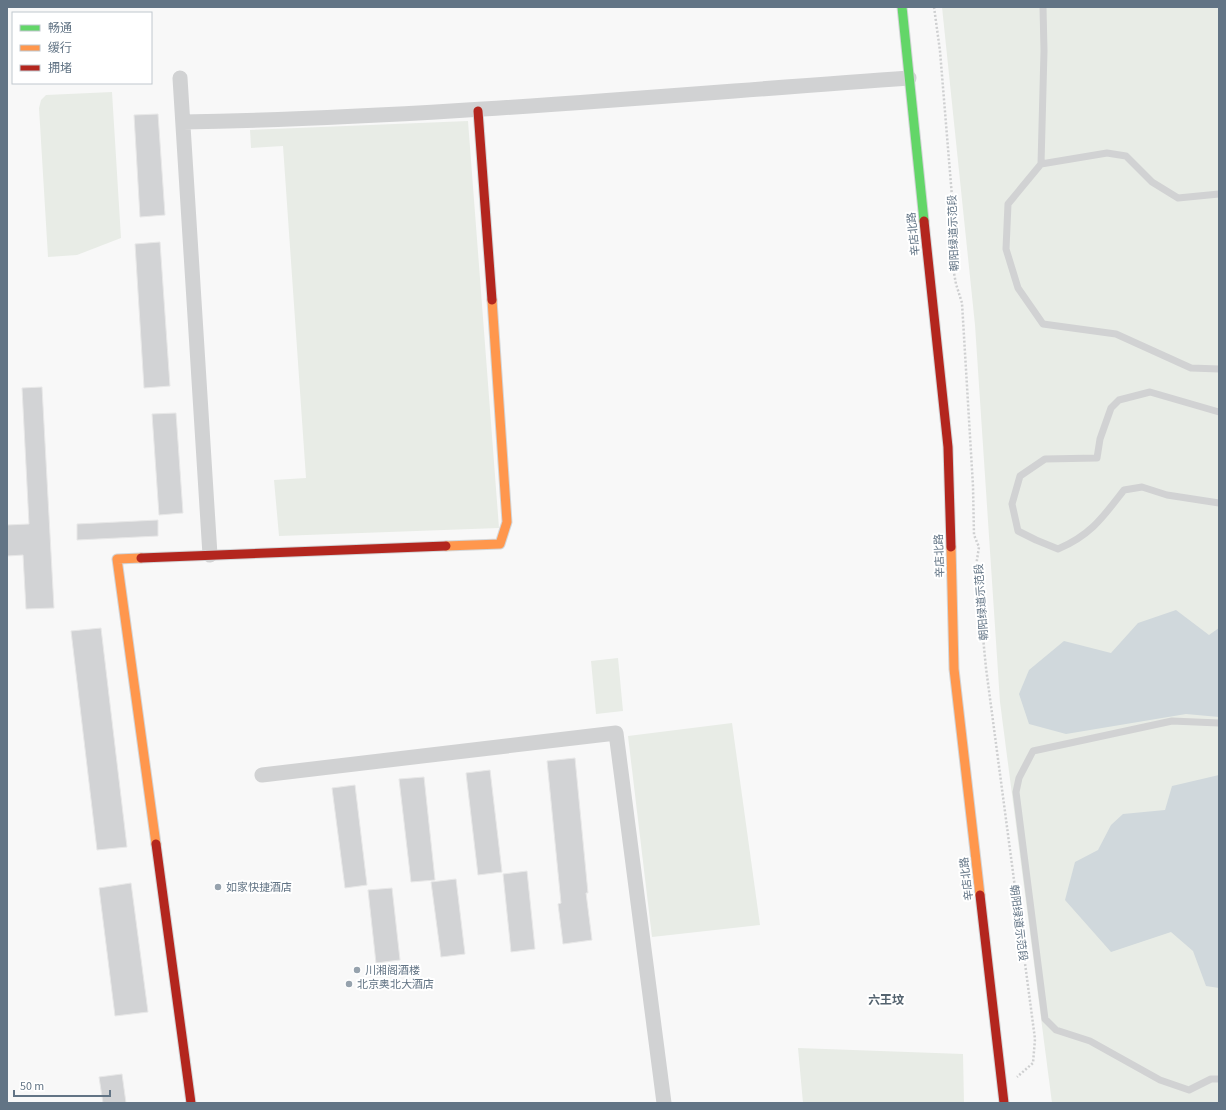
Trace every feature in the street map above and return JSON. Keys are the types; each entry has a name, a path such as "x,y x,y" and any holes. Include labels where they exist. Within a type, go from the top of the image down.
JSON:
{"street":[{"name":"辛店北路","path":"902,7 948,447 954,669 1004,1103"},
{"path":"180,78 210,555"},
{"path":"183,122 478,111 569,102 909,78"},
{"path":"191,1103 117,558 500,544 507,522 498,369 493,324 478,111"},
{"path":"262,775 616,733 664,1103"}],"lane":[{"path":"1043,7 1044,51 1041,164 1008,204 1006,249 1018,288 1043,324 1116,334 1191,368 1219,369"},
{"path":"1041,164 1107,153 1126,156 1152,182 1178,198 1219,194"},
{"path":"1219,412 1150,392 1119,400 1111,408 1100,439 1097,458 1045,459 1020,476 1012,504 1018,531 1058,549 1076,541 1100,522 1124,490 1142,487 1167,495 1219,503"},
{"path":"1219,723 1172,721 1033,751 1019,778 1016,792 1045,1019 1056,1030 1090,1041 1160,1080 1189,1090 1211,1079 1219,1079"}],"path":[{"name":"朝阳绿道示范段","path":"934,7 940,51 954,221 952,262 956,284 962,303 973,486 974,535 979,547 976,566 986,668 1035,1039 1033,1063 1020,1076 1002,1082"}],"shaded area":[{"path":"942,7 1219,7 1219,1103 1052,1103 1000,702 975,325"},
{"path":"112,92 121,238 77,255 48,257 39,108 41,100 46,95"},
{"path":"468,121 499,528 279,536 274,480 306,478 283,146 251,148 250,130"},
{"path":"1176,610 1209,635 1219,628 1219,717 1186,714 1066,734 1029,724 1019,694 1029,670 1064,641 1111,653 1138,623"},
{"path":"618,658 623,711 596,714 591,661"},
{"path":"732,723 760,925 652,937 628,736"},
{"path":"1219,775 1219,988 1206,986 1193,951 1171,932 1111,952 1065,900 1075,862 1098,850 1111,825 1123,814 1165,810 1172,786"},
{"path":"798,1048 963,1054 964,1103 803,1103"}],"building":[{"path":"158,114 165,215 140,217 134,115"},
{"path":"160,242 170,386 144,388 135,244"},
{"path":"42,387 54,608 26,609 23,555 7,556 7,525 29,524 22,388"},
{"path":"176,413 183,513 159,515 152,414"},
{"path":"158,520 158,536 77,540 77,524"},
{"path":"101,628 127,847 97,850 71,631"},
{"path":"575,758 588,893 586,893 592,940 563,944 558,904 561,903 547,761"},
{"path":"490,770 502,872 478,875 466,773"},
{"path":"424,777 435,880 411,882 399,779"},
{"path":"355,785 367,885 345,888 332,788"},
{"path":"527,871 535,949 511,952 503,874"},
{"path":"456,879 465,954 441,957 431,882"},
{"path":"131,883 148,1012 115,1016 99,888"},
{"path":"392,888 400,960 376,963 368,890"},
{"path":"122,1074 126,1103 103,1103 99,1077"}],"traffic: fast":[{"path":"902,7 924,221"}],"traffic: slow":[{"path":"446,546 500,544 507,522 492,300"},
{"path":"951,547 954,669 980,895"},
{"path":"141,558 117,559 156,844"}],"traffic: jam":[{"path":"478,111 492,300"},
{"path":"924,221 948,447 951,547"},
{"path":"141,558 446,546"},
{"path":"156,844 191,1103"},
{"path":"980,895 1004,1103"}],"place":[{"name":"如家快捷酒店","path":"218,887"},
{"name":"川湘阁酒楼","path":"357,970"},
{"name":"北京奥北大酒店","path":"349,984"}],"district":[{"name":"六王坟","path":"886,1000"}]}
